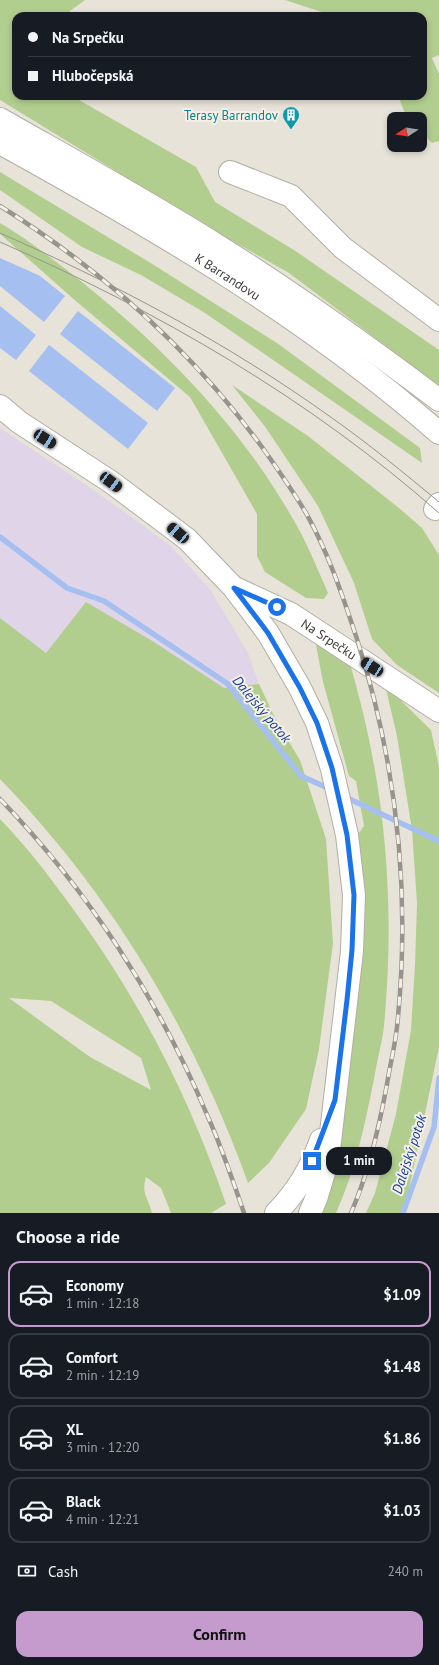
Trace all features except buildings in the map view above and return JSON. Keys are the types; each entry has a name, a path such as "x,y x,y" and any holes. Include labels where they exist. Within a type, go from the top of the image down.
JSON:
{"street":[{"name":"K Barrandovu","path":"0,120 127,191 215,244 328,318 439,400"},
{"name":"K Barrandovu","path":"0,143 135,219 256,293 321,338 404,403 439,433"},
{"path":"230,172 291,196 343,248 439,320"},
{"path":"0,406 19,422 111,482 187,539 234,588 268,633 300,688 317,723 332,768 347,835 354,895 352,950 328,1159 316,1199 310,1213"},
{"name":"Na Srpečku","path":"234,588 291,614 439,711"},
{"path":"276,1213 303,1181 317,1152 335,1100"}],"shaded area":[{"path":"0,428 95,491 170,545 210,589 248,653 259,684 224,688 46,653 0,621"}],"green space":[{"path":"0,0 85,0 70,12 12,12 12,100 79,100 196,167 215,202 294,250 439,350 439,386 289,273 199,222 0,100"},
{"path":"285,0 439,0 439,55 432,58 439,74 439,141 432,143 427,138 427,112 405,112 400,100 427,100 427,12 322,12"},
{"path":"0,172 154,265 277,343 420,448 422,463 205,313 141,275 82,247 0,190"},
{"path":"0,223 45,254 118,312 175,365 227,423 273,486 298,528 328,593 324,599 306,598 265,572 257,556 257,514 190,397 77,302 0,234"},
{"path":"232,385 308,436 422,528 439,555 439,693 397,665 372,639 354,583 318,506 266,428"},
{"path":"86,602 154,642 224,688 259,684 277,722 300,760 326,839 333,943 319,1049 306,1109 269,1163 248,1183 202,1072 175,1019 146,968 114,918 79,870 41,824 0,779 0,618 46,653"},
{"path":"316,645 348,657 361,703 379,794 388,885 389,932 384,1026 359,1147 349,1180 336,1213 318,1213 360,978 365,903 358,834 364,826 356,781 349,776 323,682"},
{"path":"385,685 431,730 439,767 439,1047 404,1213 366,1213 375,1193 396,1114 411,1030 415,965 417,903 412,830 397,736"},
{"path":"0,819 20,840 56,885 120,978 161,1050 179,1088 212,1165 226,1204 211,1213 171,1213 161,1188 146,1177 144,1188 152,1213 0,1213","holes":["9,998 51,1001 141,1058 151,1090 90,1057"]}],"water":[{"path":"0,244 65,296 44,322 0,286"},
{"path":"0,306 36,335 16,360 0,348"},
{"path":"78,311 175,388 157,411 60,334"},
{"path":"49,345 148,423 128,449 29,371"}],"pier":[{"path":"1,242 47,279 0,258"}],"waterway":[{"name":"Dalejský potok","path":"0,537 67,588 104,601 228,684 301,776 330,789"},
{"name":"Dalejský potok","path":"343,796 439,841"},
{"name":"Dalejský potok","path":"403,1213 434,1127 439,1078"}],"tram line":[{"path":"0,233 129,294 212,340 253,365 346,428 439,502"},
{"path":"0,242 117,297 230,361 285,395 338,432 390,471 439,513"}],"railway":[{"path":"0,206 40,232 115,290 184,354 216,389 274,464 314,528 334,573 356,636 382,732 391,781 401,879 402,928 401,978 394,1048 373,1150 351,1213"},
{"path":"0,799 63,871 92,909 119,948 144,989 189,1073 218,1141 244,1213"}],"place":[{"name":"Terasy Barrandov","path":"291,130"}],"route":[{"path":"277,607 234,588 268,633 300,688 317,723 332,768 347,835 354,895 352,950 335,1100 317,1152 312,1161"}]}
